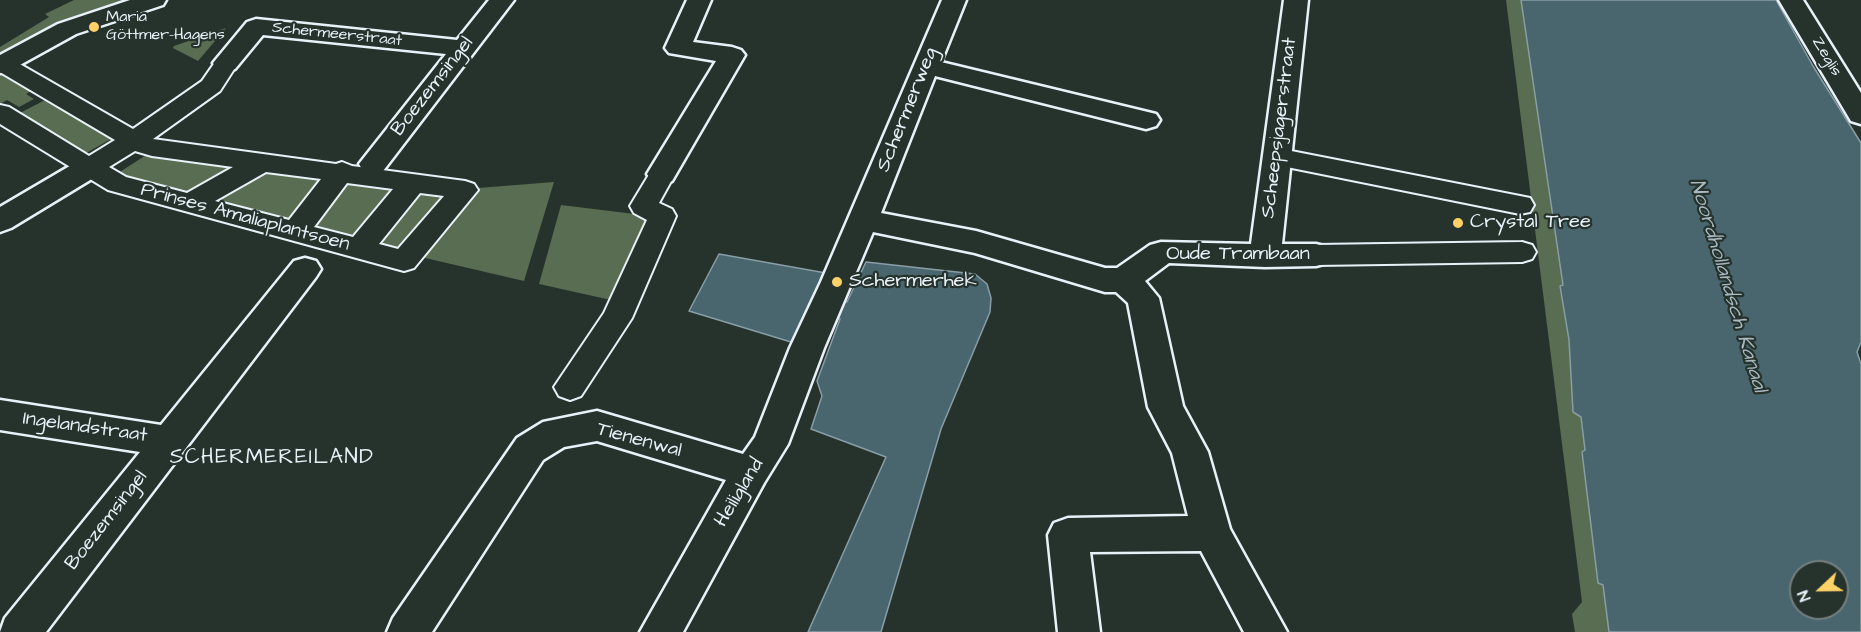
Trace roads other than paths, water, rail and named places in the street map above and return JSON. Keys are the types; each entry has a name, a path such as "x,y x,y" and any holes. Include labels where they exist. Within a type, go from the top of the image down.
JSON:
{"street":[{"path":"1,64 67,29 154,0"},
{"name":"Boezemsingel","path":"360,170 502,0"},
{"path":"570,387 617,318 662,216 644,206 732,55 678,48 699,0"},
{"name":"Schermerweg","path":"863,220 954,0"},
{"name":"Scheepsjagerstraat","path":"1265,256 1296,0"},
{"name":"Zeglis","path":"1791,0 1861,115"},
{"name":"Schermeerstraat","path":"226,63 256,27 464,48"},
{"path":"0,221 134,140 211,86 226,63"},
{"path":"1,64 152,148 263,162 360,170 414,182 359,249"},
{"path":"925,66 1146,120"},
{"name":"Prinses Amaliaplantsoen","path":"0,113 117,184 295,232 316,256 359,249 404,261 465,190 414,182"},
{"path":"1276,157 1520,205"},
{"path":"191,204 263,162"},
{"path":"295,232 360,170"},
{"path":"863,220 976,242 1105,280 1125,280 1143,298 1166,407 1191,453 1212,533 1266,632"},
{"name":"Heiligland","path":"661,632 751,472 770,444 807,348 863,220"},
{"name":"Oude Trambaan","path":"1125,280 1161,254 1172,252 1265,256 1522,252"},
{"name":"Boezemsingel","path":"20,632 316,256"},
{"name":"Ingelandstraat","path":"0,415 170,441"},
{"name":"Tienenwal","path":"408,632 530,449 556,433 597,426 751,472"},
{"path":"1079,632 1068,535 1212,533"}],"water":[{"name":"Noordhollandsch Kanaal","path":"1521,0 1776,0 1813,66 1861,143 1861,342 1857,352 1861,364 1861,632 1609,632 1603,585 1598,583 1582,452 1585,450 1581,417 1573,412 1569,340 1560,286 1563,285"},
{"path":"719,254 826,273 816,296 847,302 866,262 975,274 987,284 991,298 990,312 941,429 881,632 808,632 886,457 811,429 822,396 817,381 840,319 807,313 791,342 689,311"}],"place":[{"name":"Maria Göttmer-Hagens","path":"94,27"},
{"name":"Crystal Tree","path":"1458,223"},
{"name":"Schermerhek","path":"837,282"}],"district":[{"name":"SCHERMEREILAND","path":"272,459"}]}
